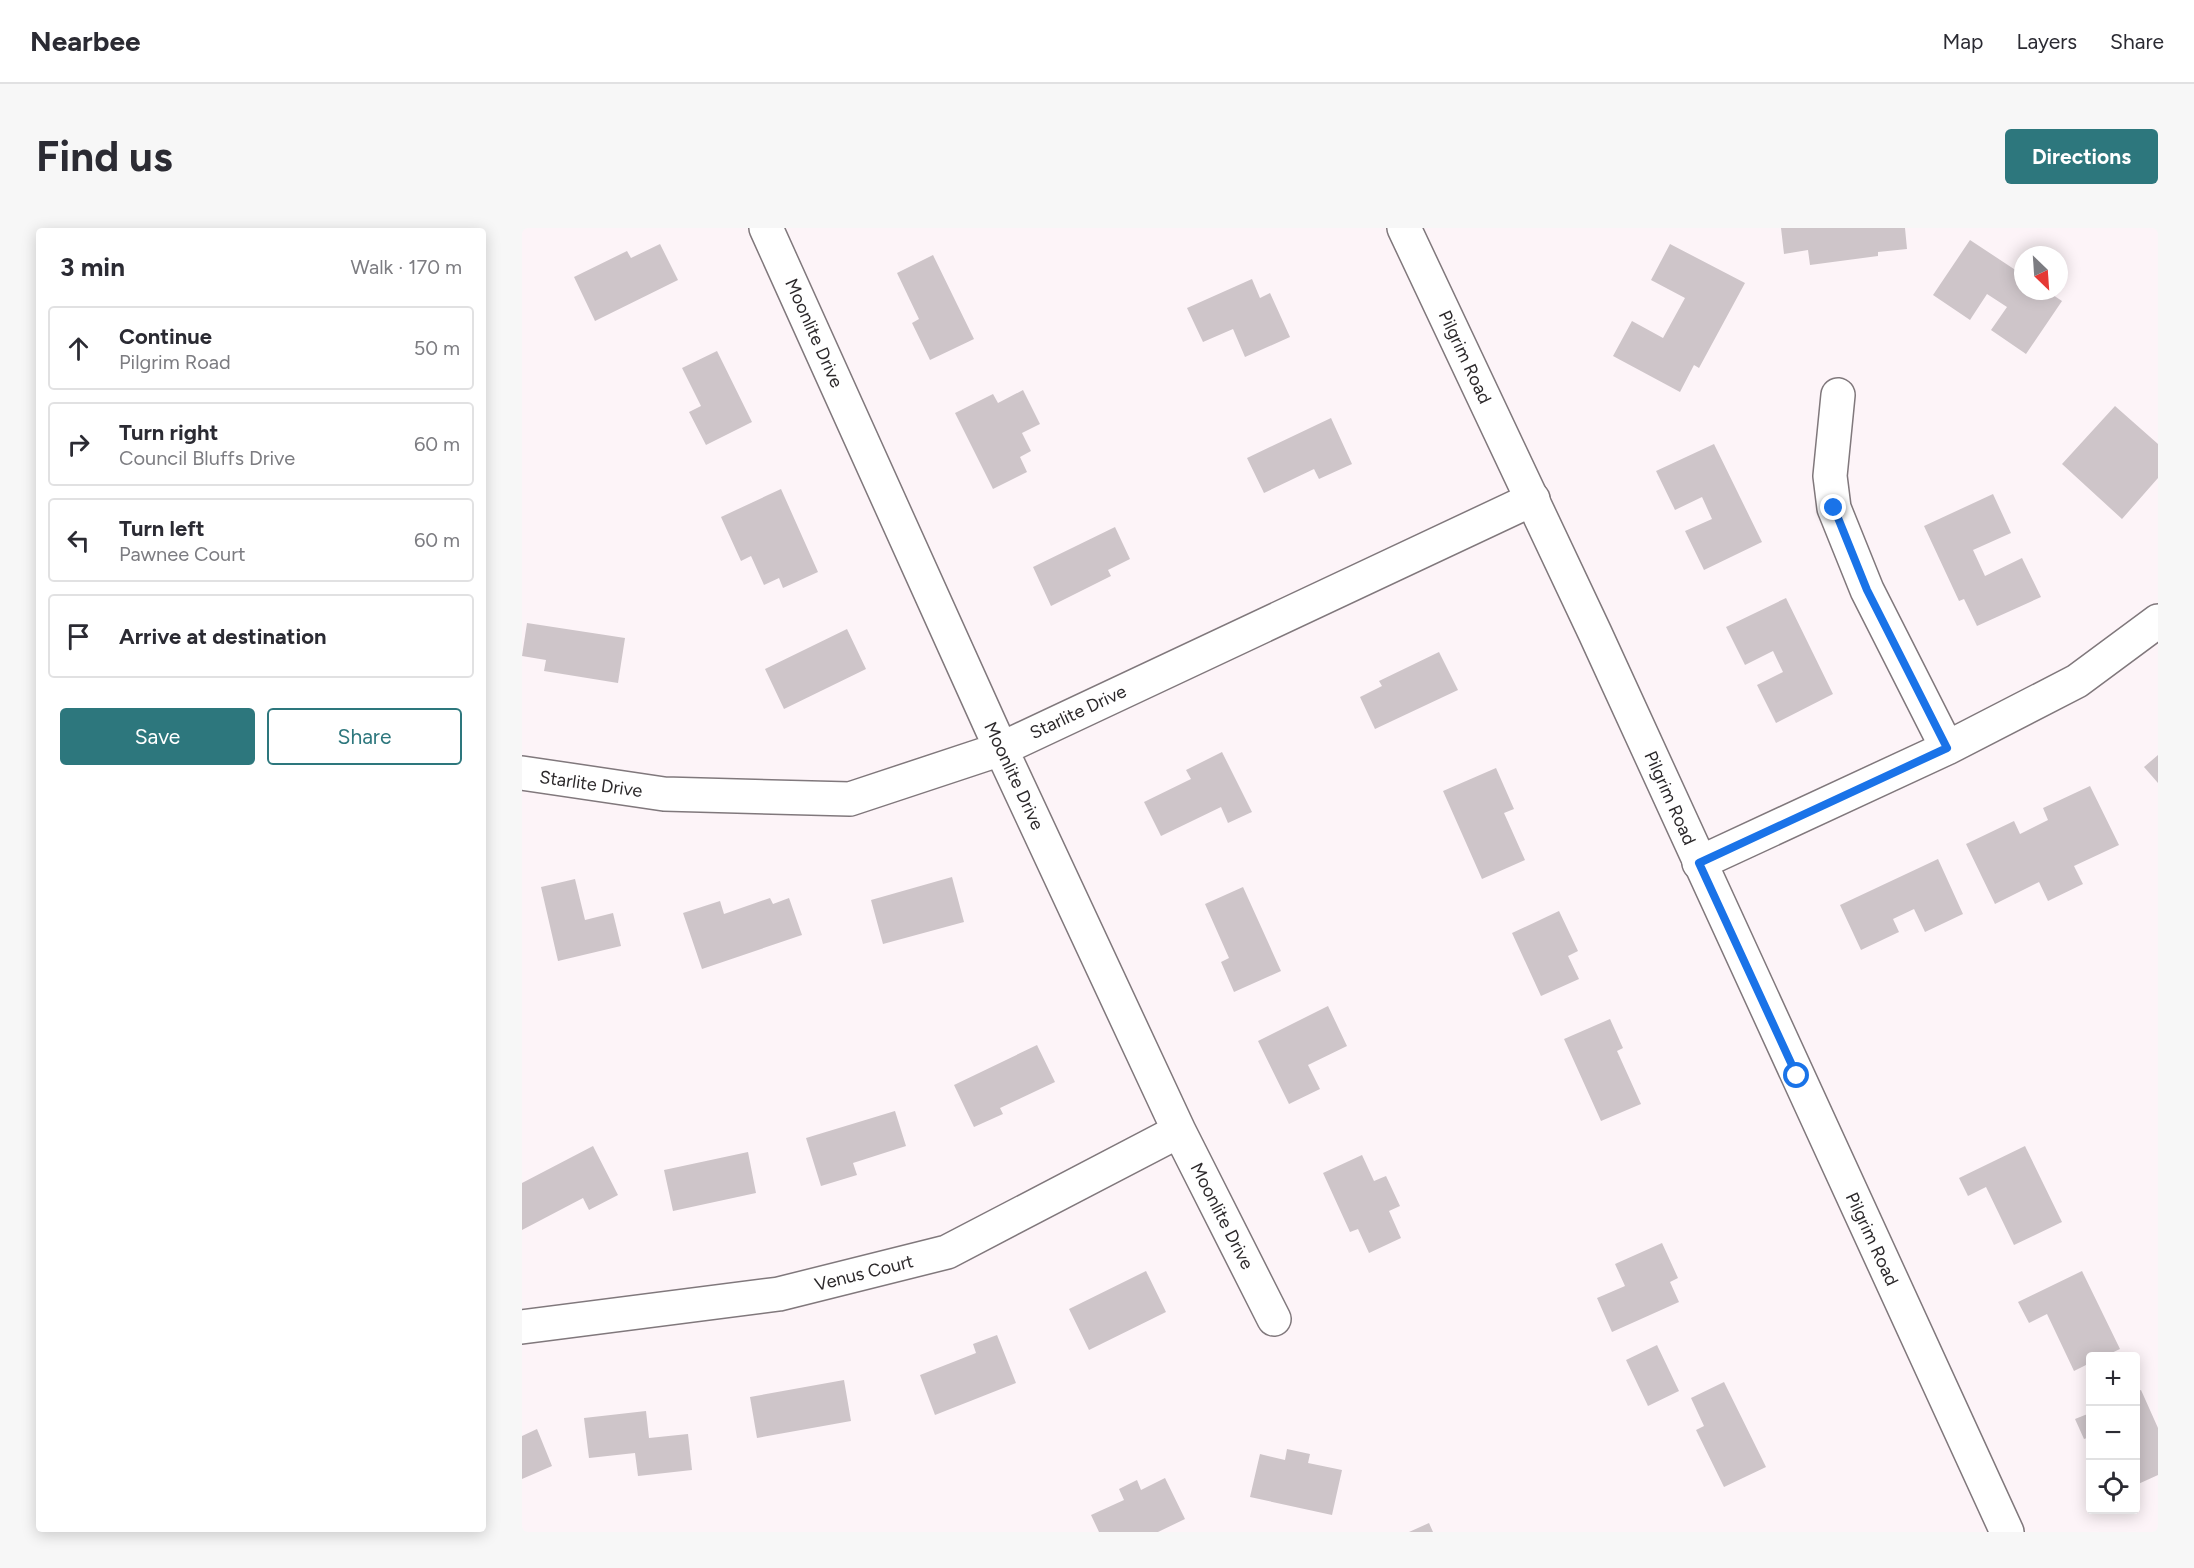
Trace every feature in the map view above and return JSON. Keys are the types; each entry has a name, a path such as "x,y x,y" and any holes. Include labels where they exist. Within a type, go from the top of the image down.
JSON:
{"street":[{"name":"Moonlite Drive","path":"766,228 1001,749 1179,1131 1274,1319"},
{"name":"Pilgrim Road","path":"1404,228 1533,499 2007,1532"},
{"path":"1838,395 1830,476 1834,508 1867,590 1947,748"},
{"name":"Starlite Drive","path":"522,773 664,794 850,799 1001,749 1533,499"},
{"path":"1699,863 1947,748 2077,681 2158,621"},
{"name":"Venus Court","path":"522,1327 779,1294 947,1252 1179,1131"}],"building":[{"path":"1781,228 1905,228 1907,249 1878,252 1878,256 1810,265 1808,250 1784,254"},
{"path":"1970,240 2014,269 2014,300 2062,301 2026,354 1991,330 2007,307 1987,294 1970,320 1933,295"},
{"path":"660,244 678,280 595,321 574,277 627,251 631,258"},
{"path":"1670,244 1745,283 1699,368 1694,365 1680,392 1613,356 1632,321 1663,338 1685,298 1651,280"},
{"path":"933,255 974,339 930,360 912,323 919,319 897,273"},
{"path":"1252,279 1260,298 1270,293 1290,337 1245,357 1233,329 1203,342 1187,308"},
{"path":"717,351 752,422 706,445 689,412 701,406 682,368"},
{"path":"1023,390 1040,424 1022,433 1031,451 1020,457 1027,472 993,489 955,413 993,394 998,403"},
{"path":"2115,406 2158,444 2158,478 2122,519 2062,464"},
{"path":"1331,418 1352,464 1319,479 1314,469 1264,493 1247,458"},
{"path":"1714,444 1762,542 1704,570 1685,531 1712,519 1702,497 1675,510 1656,471"},
{"path":"781,489 818,572 783,588 779,578 764,585 751,556 741,561 721,517"},
{"path":"1993,494 2011,533 1973,550 1985,576 2022,558 2041,597 1977,626 1964,599 1959,601 1924,526"},
{"path":"1115,527 1130,559 1108,570 1111,576 1051,606 1033,567"},
{"path":"1786,598 1833,694 1776,723 1757,685 1783,672 1773,651 1745,665 1726,627"},
{"path":"527,623 625,638 618,683 544,671 546,660 522,656"},
{"path":"847,629 866,669 784,709 765,669"},
{"path":"1439,652 1458,690 1375,729 1360,697 1382,686 1379,681"},
{"path":"1222,752 1252,812 1228,823 1221,807 1161,836 1144,802 1191,779 1186,770"},
{"path":"2158,755 2158,783 2144,767"},
{"path":"1496,768 1514,809 1504,813 1525,860 1482,879 1443,791"},
{"path":"2090,786 2119,845 2074,866 2083,884 2048,901 2039,882 1995,904 1966,844 2014,821 2020,834 2048,820 2043,808"},
{"path":"1938,859 1963,914 1925,932 1914,909 1893,919 1899,932 1861,950 1840,905"},
{"path":"952,877 964,922 883,944 871,900"},
{"path":"575,879 585,920 613,913 621,946 558,961 541,887"},
{"path":"1243,887 1281,971 1234,992 1221,962 1229,958 1205,904"},
{"path":"770,898 773,904 789,898 802,935 702,969 683,913 720,901 724,914"},
{"path":"1559,911 1578,951 1568,956 1579,979 1541,996 1512,933"},
{"path":"1328,1006 1347,1046 1308,1065 1320,1089 1289,1104 1258,1041"},
{"path":"1610,1019 1623,1048 1617,1051 1641,1104 1601,1121 1564,1039"},
{"path":"1037,1045 1055,1082 1000,1108 1003,1114 974,1127 954,1085"},
{"path":"895,1111 906,1146 853,1163 857,1175 821,1186 806,1138"},
{"path":"593,1146 618,1195 589,1210 583,1198 522,1230 522,1183"},
{"path":"2025,1146 2062,1222 2014,1245 1986,1187 1968,1196 1959,1178"},
{"path":"748,1152 756,1193 673,1211 664,1170"},
{"path":"1362,1155 1374,1181 1386,1176 1400,1206 1389,1211 1401,1238 1369,1253 1358,1229 1350,1232 1323,1173"},
{"path":"1662,1243 1678,1278 1670,1282 1679,1302 1612,1332 1597,1298 1625,1286 1615,1264"},
{"path":"1146,1271 1166,1312 1089,1350 1069,1309"},
{"path":"2082,1271 2120,1349 2114,1352 2086,1352 2086,1365 2074,1371 2047,1314 2029,1323 2018,1302"},
{"path":"997,1335 1016,1383 935,1415 920,1375 976,1353 973,1344"},
{"path":"1657,1345 1679,1391 1648,1406 1626,1360"},
{"path":"844,1380 851,1421 757,1438 750,1397"},
{"path":"1724,1382 1766,1467 1724,1487 1696,1430 1704,1426 1691,1398"},
{"path":"2140,1390 2158,1428 2158,1475 2140,1483 2140,1406"},
{"path":"646,1411 649,1438 688,1434 692,1470 638,1476 635,1453 589,1458 584,1418"},
{"path":"2086,1415 2086,1438 2084,1439 2075,1419"},
{"path":"537,1429 552,1466 522,1479 522,1436"},
{"path":"1287,1449 1310,1454 1308,1463 1342,1470 1332,1515 1250,1497 1260,1454 1285,1460"},
{"path":"1165,1478 1185,1519 1158,1532 1099,1532 1091,1515 1124,1500 1119,1489 1137,1480 1141,1490"},
{"path":"1429,1523 1433,1532 1409,1532"}],"route":[{"path":"1797,1076 1699,863 1947,748 1867,590 1834,508"}]}
